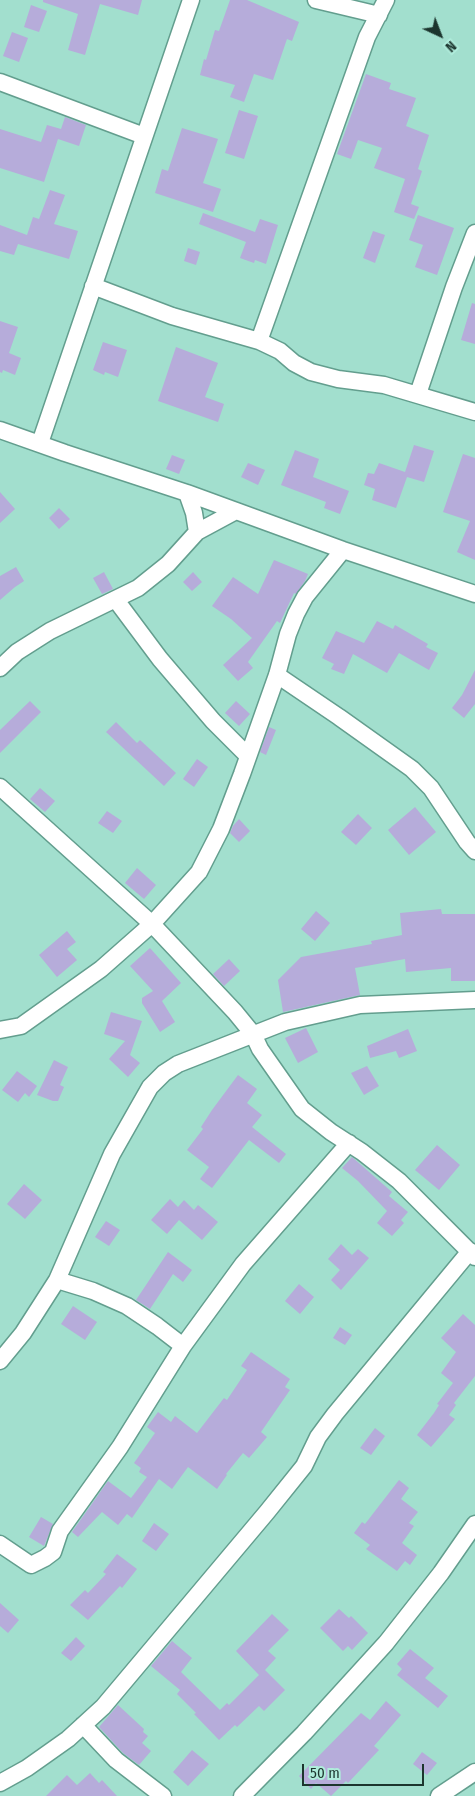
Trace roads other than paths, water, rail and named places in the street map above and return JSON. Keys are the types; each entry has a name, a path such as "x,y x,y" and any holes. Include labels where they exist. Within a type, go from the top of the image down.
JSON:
{"street":[{"path":"40,443 190,0"},
{"path":"316,0 379,16"},
{"path":"259,341 367,37 386,0"},
{"path":"0,82 144,136"},
{"path":"418,394 454,287 475,233"},
{"path":"93,286 172,316 259,341 280,351 294,363 311,372 338,379 384,385 475,412"},
{"path":"0,430 475,594"},
{"path":"187,493 194,513 197,532"},
{"path":"0,668 17,652 50,631 138,588 168,564 197,532 236,511"},
{"path":"0,1030 22,1026 101,968 152,924 199,872 221,829 277,675 288,634 296,614 305,597 343,550"},
{"path":"116,600 160,659 201,708 248,756"},
{"path":"277,675 412,769 431,788 466,842 475,851"},
{"path":"0,787 152,924 236,1012 253,1034 271,1065 302,1109 331,1132 362,1152 398,1182 473,1254 335,1414 318,1437 304,1466 103,1707 68,1739 27,1768 1,1781"},
{"path":"0,1361 22,1333 57,1280 109,1161 150,1087 164,1073 178,1064 285,1022 360,1005 475,1000"},
{"path":"0,1544 30,1565 53,1552 60,1531 120,1447 183,1346 243,1264 348,1143"},
{"path":"57,1280 93,1291 126,1306 158,1326 183,1346"},
{"path":"242,1796 386,1643 441,1573 475,1524"},
{"path":"83,1725 116,1760 163,1796"},
{"path":"439,1796 475,1772"}]}
